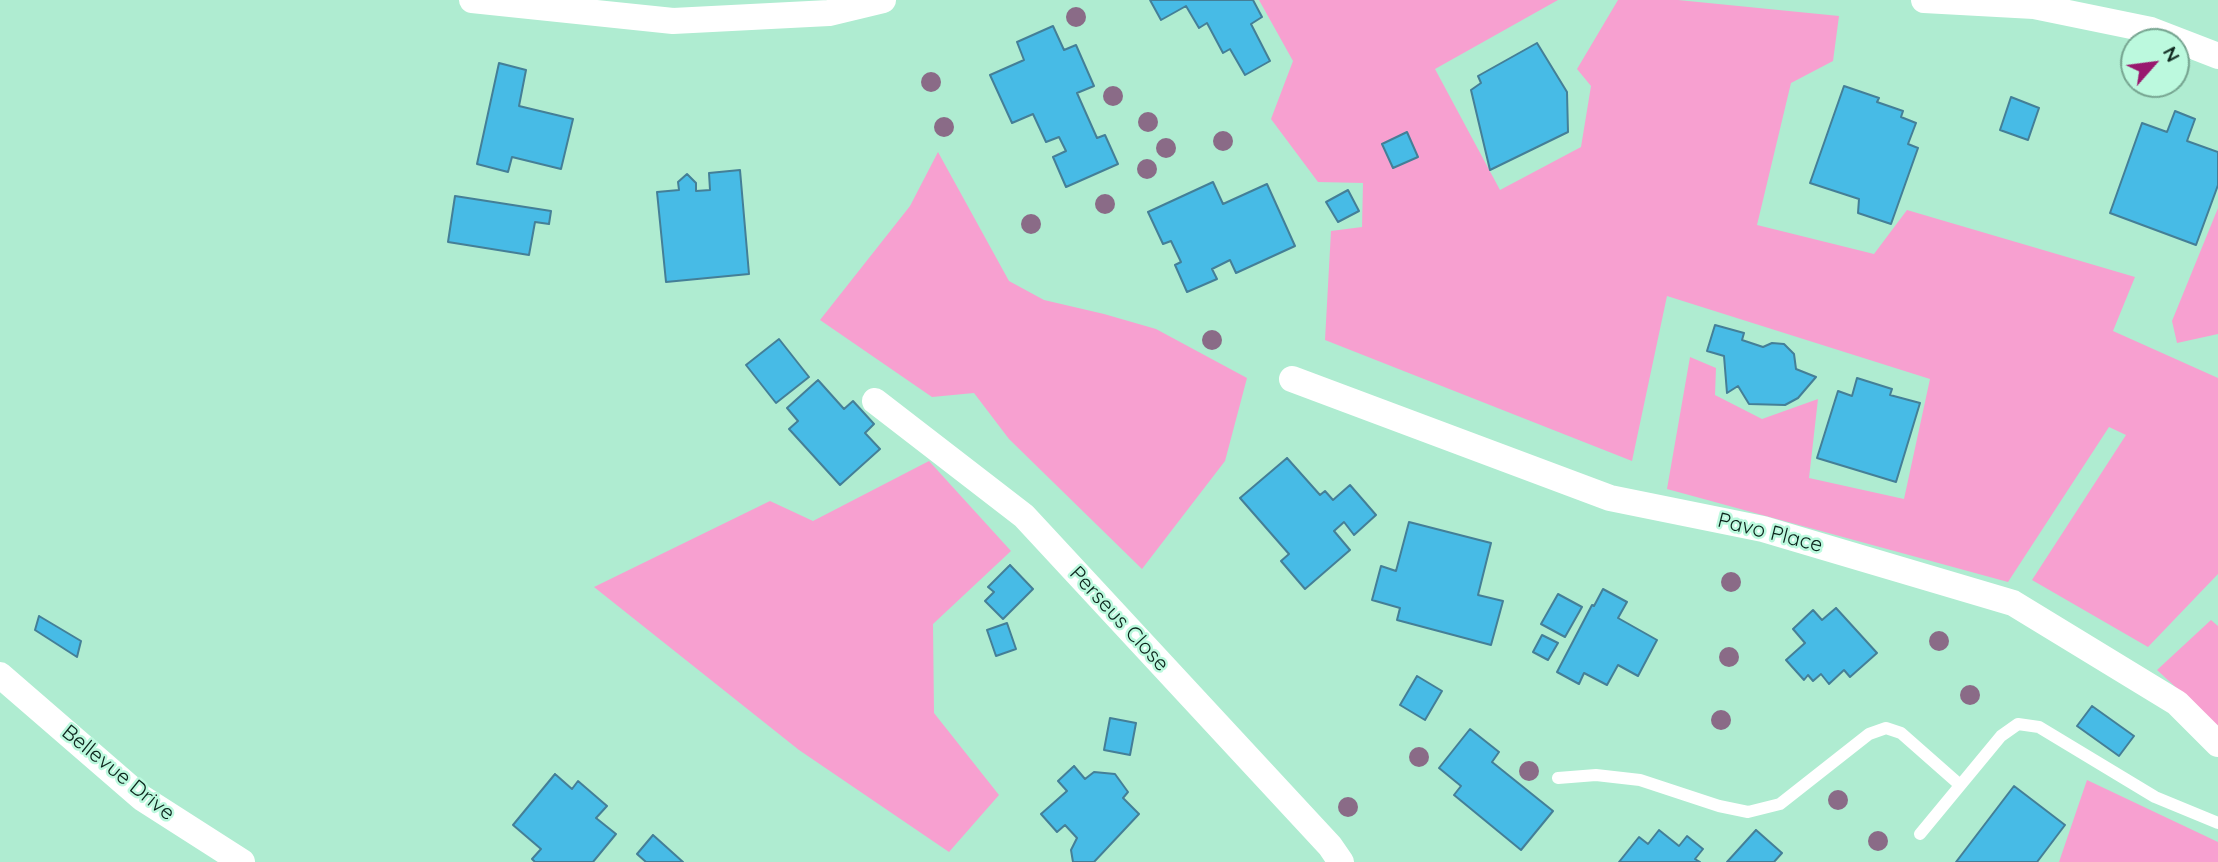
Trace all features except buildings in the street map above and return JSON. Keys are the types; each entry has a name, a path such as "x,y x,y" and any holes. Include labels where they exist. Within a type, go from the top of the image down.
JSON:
{"street":[{"path":"472,0 673,21 829,13 883,0"},
{"path":"1924,0 2034,6 2151,30 2218,56"},
{"name":"Pavo Place","path":"1292,379 1610,498 1763,528 2013,603 2177,703 2218,744"},
{"name":"Perseus Close","path":"875,401 1024,516 1330,846 1341,862"},
{"name":"Bellevue Drive","path":"0,675 142,798 242,862"}],"lane":[{"path":"1920,834 2001,736 2018,724 2039,727 2155,797 2218,823"},
{"path":"1558,778 1596,775 1640,780 1719,806 1748,812 1780,804 1870,734 1886,728 1901,733 1960,785"}],"shaded area":[{"path":"1259,0 1558,0 1435,69 1500,190 1581,147 1591,86 1577,69 1618,0 1678,0 1839,16 1833,61 1791,83 1757,225 1874,254 1907,210 2135,277 2113,331 2218,378 2218,574 2148,647 2032,580 2126,435 2109,427 2008,582 1667,489 1690,357 1716,368 1715,395 1762,419 1818,399 1809,478 1904,499 1930,379 1667,296 1632,461 1325,340 1331,231 1362,227 1363,183 1318,182 1271,119 1293,61"},
{"path":"938,152 1009,281 1044,300 1156,329 1247,378 1225,461 1142,569 1009,439 974,393 932,397 820,320 910,206"},
{"path":"2218,208 2218,334 2177,343 2172,321"},
{"path":"929,461 1011,551 933,624 934,713 999,795 949,852 799,750 594,587 770,501 813,521"},
{"path":"2211,620 2218,626 2218,726 2157,670"},
{"path":"2087,780 2218,842 2218,862 2059,862"}]}
